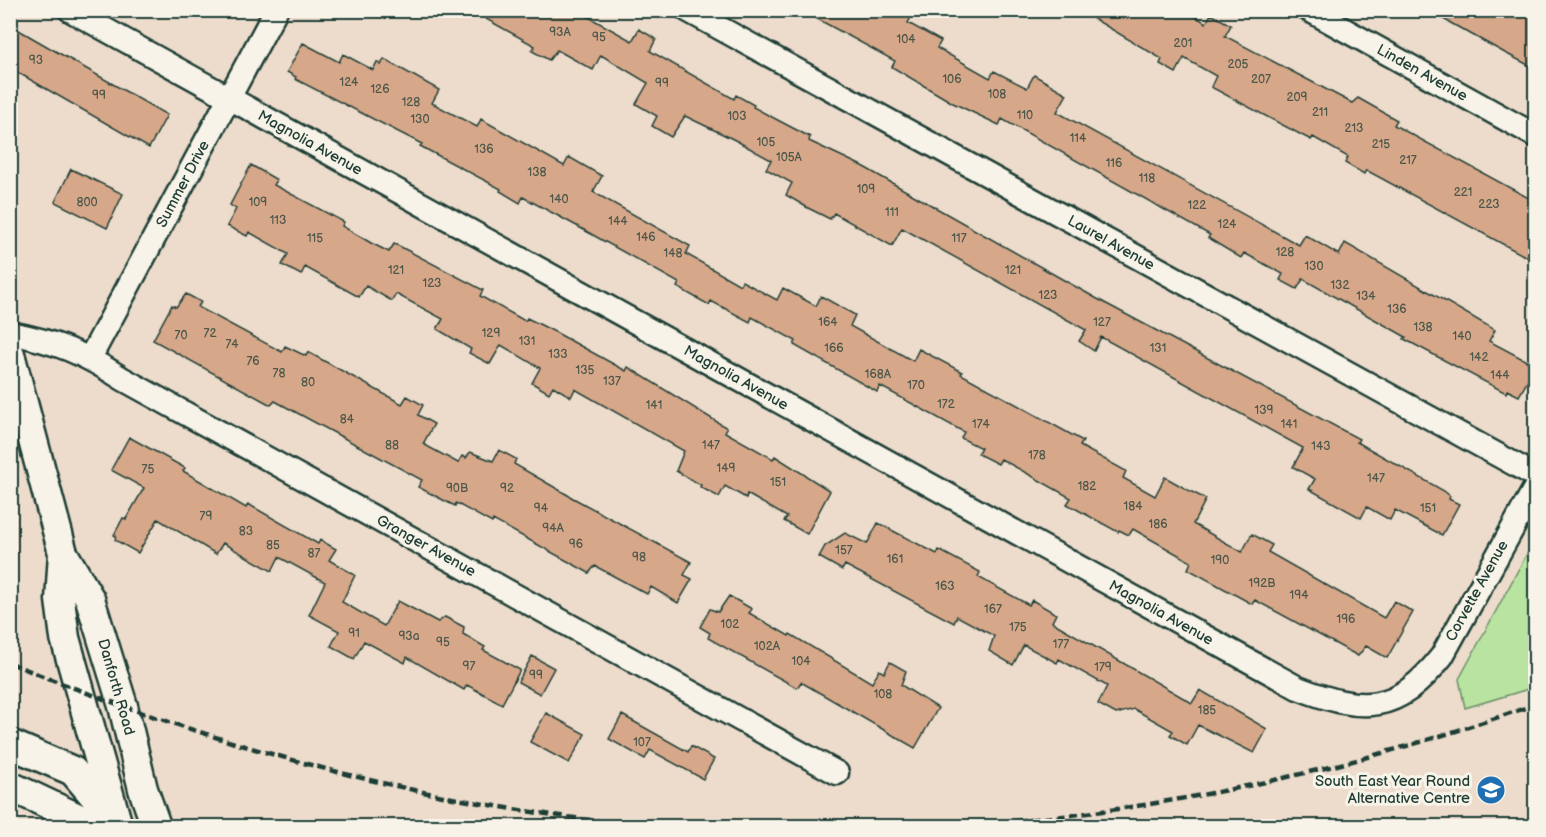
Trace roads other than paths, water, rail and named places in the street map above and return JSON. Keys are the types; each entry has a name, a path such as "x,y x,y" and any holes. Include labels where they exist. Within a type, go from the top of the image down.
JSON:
{"main road":[{"name":"Danforth Road","path":"10,354 63,553 90,598 123,706 142,789 156,826"},
{"name":"Danforth Road","path":"63,553 60,600 65,638 120,825"},
{"path":"10,744 73,771 120,825"},
{"path":"10,786 82,820 120,825"}],"street":[{"name":"Magnolia Avenue","path":"70,10 1298,688 1327,699 1357,706 1383,701 1410,690"},
{"name":"Summer Drive","path":"90,358 276,10"},
{"name":"Laurel Avenue","path":"687,10 1536,476"},
{"name":"Linden Avenue","path":"1309,10 1536,136"},
{"name":"Granger Avenue","path":"10,333 50,340 90,358 134,385 837,773"},
{"name":"Corvette Avenue","path":"1410,690 1427,675 1442,656 1536,486"}],"railway":[{"path":"10,663 165,721 323,768 403,788 483,804 565,817 647,826"},
{"path":"949,826 1099,811 1247,786 1393,750 1536,704"}],"place":[{"name":"South East Year Round Alternative Centre","path":"1491,790"}]}
